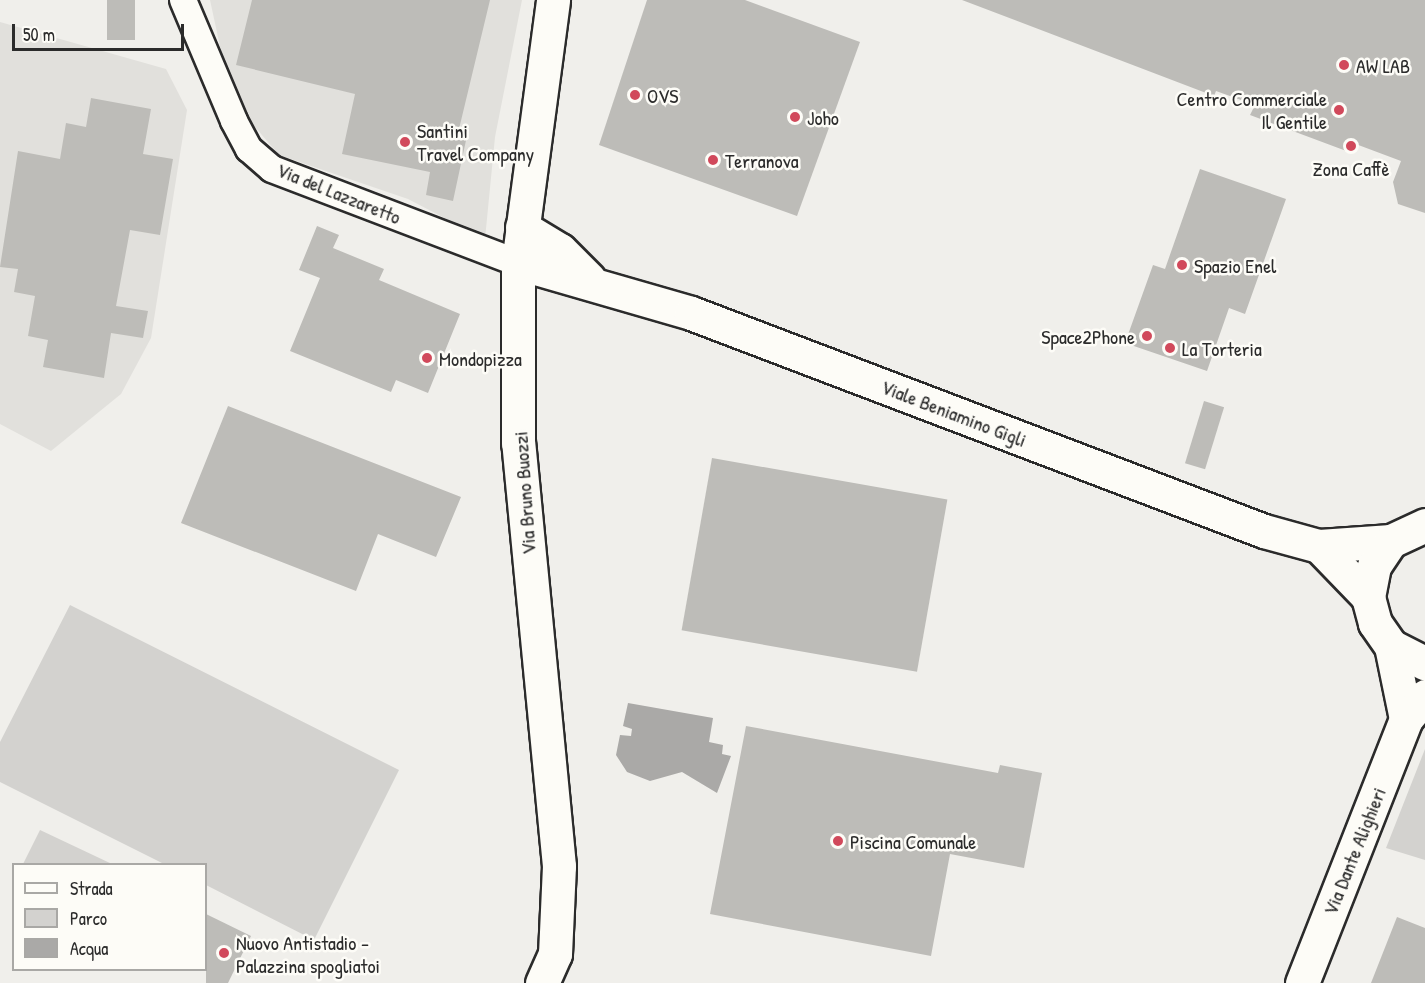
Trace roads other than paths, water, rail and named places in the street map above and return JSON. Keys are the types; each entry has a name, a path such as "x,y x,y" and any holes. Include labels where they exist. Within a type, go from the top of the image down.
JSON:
{"street":[{"name":"Via del Lazzaretto","path":"183,0 234,121 249,149 273,169 518,263"},
{"name":"Via Bruno Buozzi","path":"542,983 555,954 559,866 518,443 518,263 553,0"},
{"name":"Viale Beniamino Gigli","path":"522,227 560,250 589,279"},
{"name":"Viale Beniamino Gigli","path":"518,263 554,277 589,279 1264,531 1319,546 1391,541"},
{"path":"1391,541 1425,525"},
{"name":"Via Dante Alighieri","path":"1302,983 1416,707 1391,646 1374,622 1368,597 1374,566 1391,541"},
{"path":"1319,546 1368,597"},
{"name":"Via Dante Alighieri","path":"1391,646 1425,663"}],"water":[{"path":"628,703 713,718 709,742 723,745 722,754 731,756 717,793 682,772 650,781 627,772 616,755 620,735 631,736 632,729 623,726"}],"place":[{"name":"AW LAB","path":"1344,65"},
{"name":"OVS","path":"635,95"},
{"name":"Centro Commerciale Il Gentile","path":"1339,110"},
{"name":"Joho","path":"795,117"},
{"name":"Santini Travel Company","path":"405,142"},
{"name":"Zona Caffè","path":"1351,146"},
{"name":"Terranova","path":"713,160"},
{"name":"Spazio Enel","path":"1182,265"},
{"name":"Space2Phone","path":"1147,336"},
{"name":"La Torteria","path":"1170,348"},
{"name":"Mondopizza","path":"427,358"},
{"name":"Piscina Comunale","path":"838,841"},
{"name":"Nuovo Antistadio - Palazzina spogliatoi","path":"224,953"}]}
